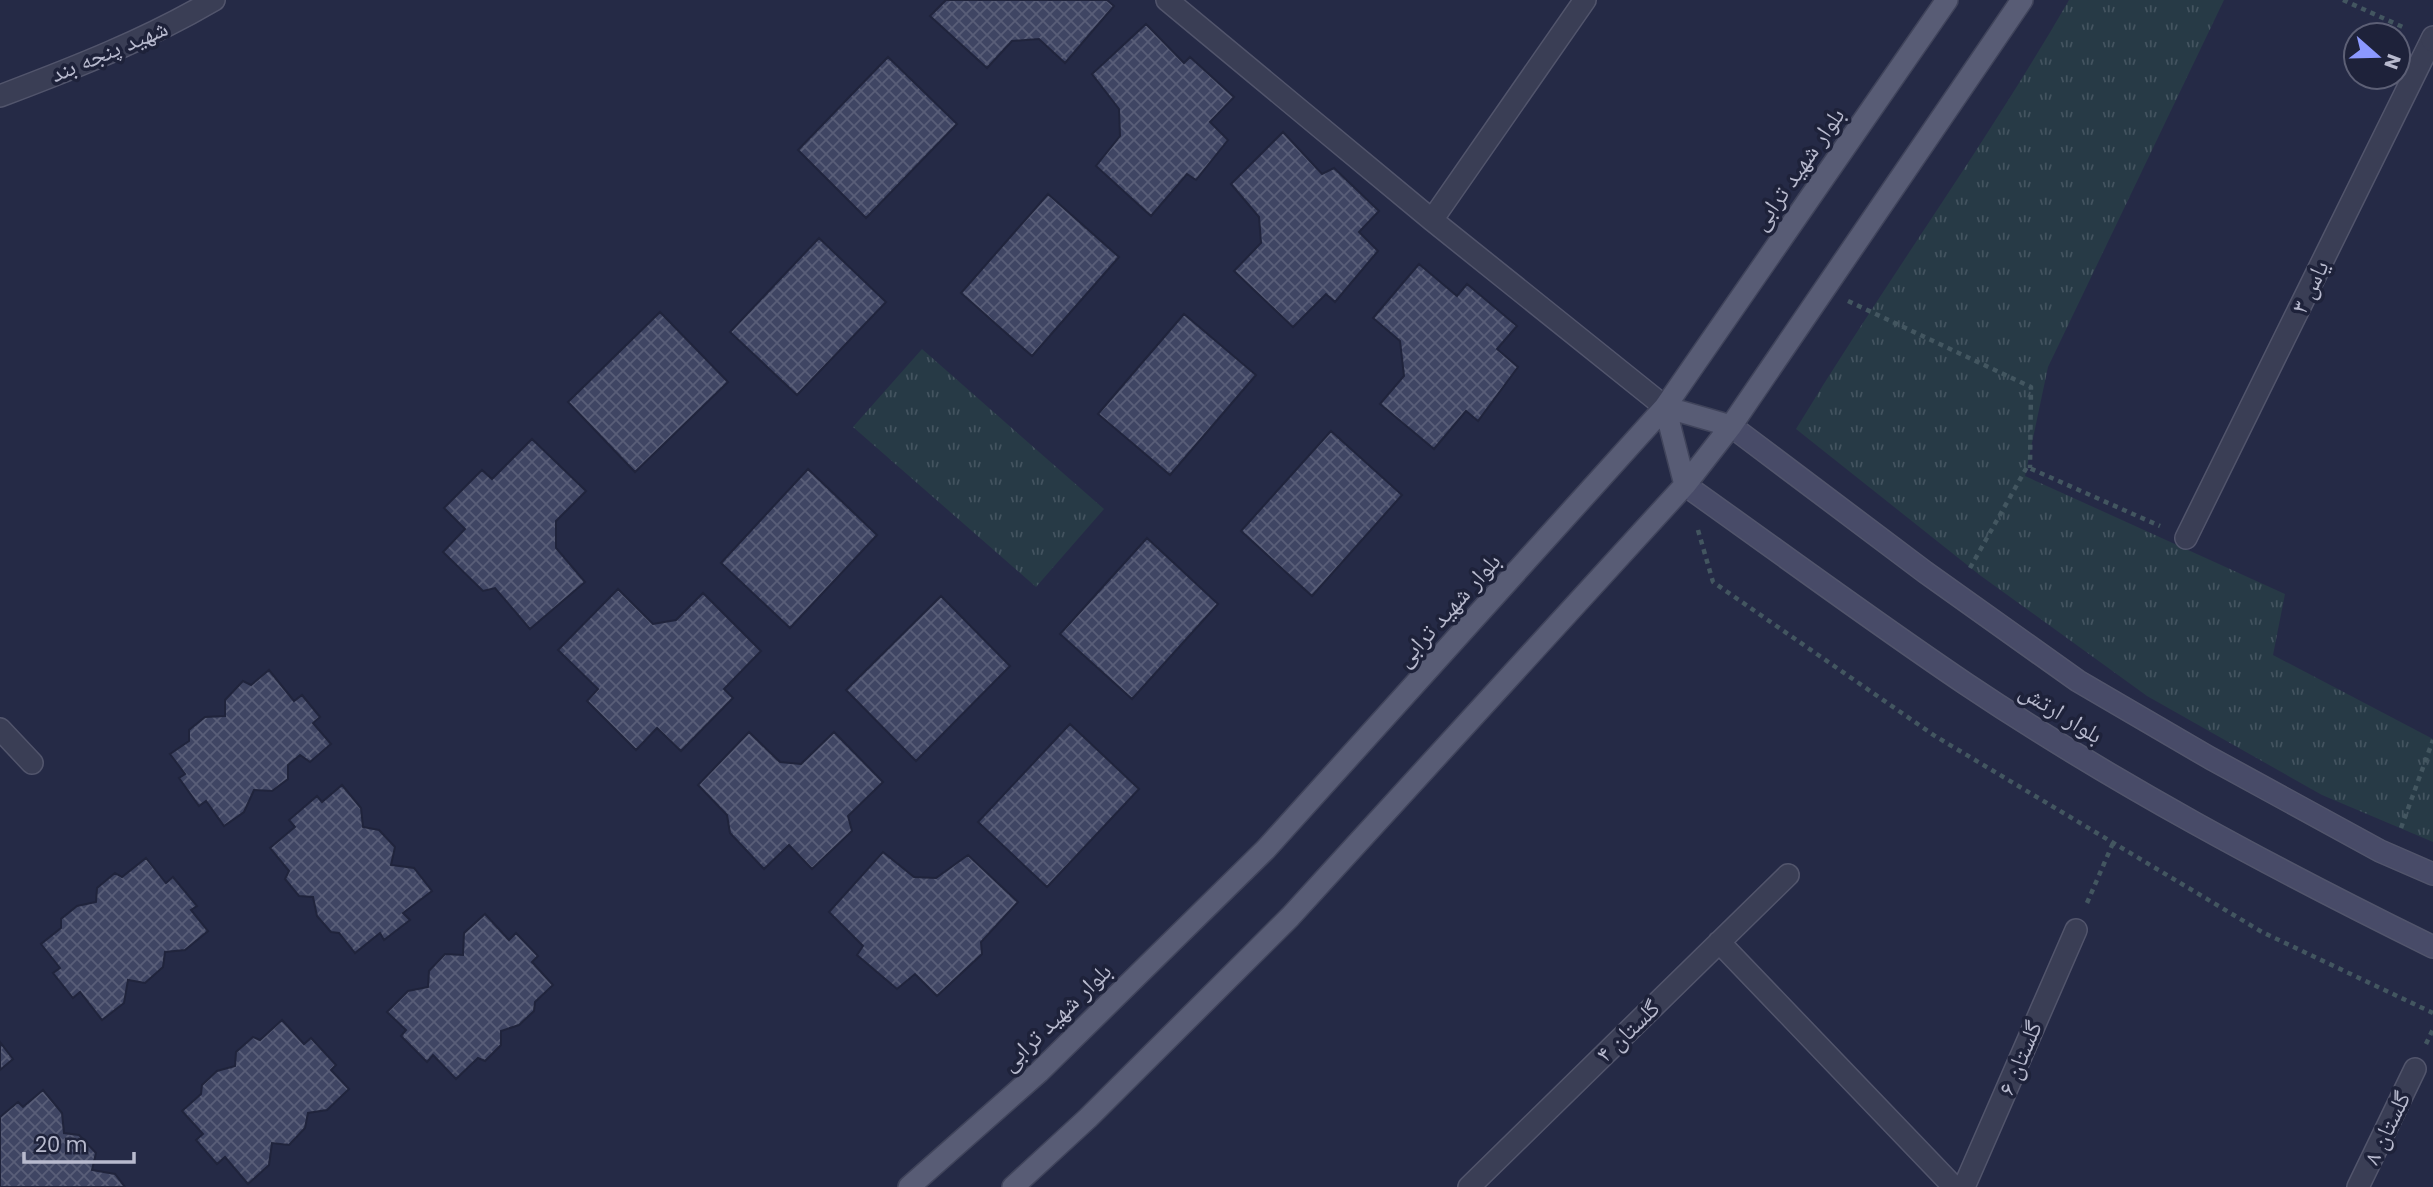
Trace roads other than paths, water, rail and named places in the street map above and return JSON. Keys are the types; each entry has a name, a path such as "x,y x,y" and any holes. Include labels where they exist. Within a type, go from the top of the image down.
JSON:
{"main road":[{"name":"بلوار شهید ترابی","path":"909,1187 1039,1072 1266,849 1665,407 1947,0"},
{"path":"1013,1187 1088,1118 1290,916 1685,485 1731,426 2022,0"},
{"path":"1665,407 1731,426"},
{"path":"1665,407 1685,485"},
{"name":"بلوار ارتش","path":"1731,426 1955,594 2078,681 2210,758 2391,855 2433,874"},
{"name":"بلوار ارتش","path":"1685,485 1967,685 2119,780 2319,891 2433,947"}],"street":[{"name":"شهید پنجه بند","path":"0,96 102,57 172,24 214,0"},
{"path":"1167,0 1432,220 1665,407"},
{"path":"1432,220 1585,0"},
{"name":"یاس ۳","path":"2186,538 2433,39"},
{"path":"0,729 32,763"},
{"name":"گلستان ۴","path":"1474,1185 1788,875"},
{"name":"گلستان ۶","path":"1964,1187 2076,930"},
{"path":"1719,942 1954,1187"},
{"name":"گلستان ۸","path":"2358,1187 2415,1069"}]}
